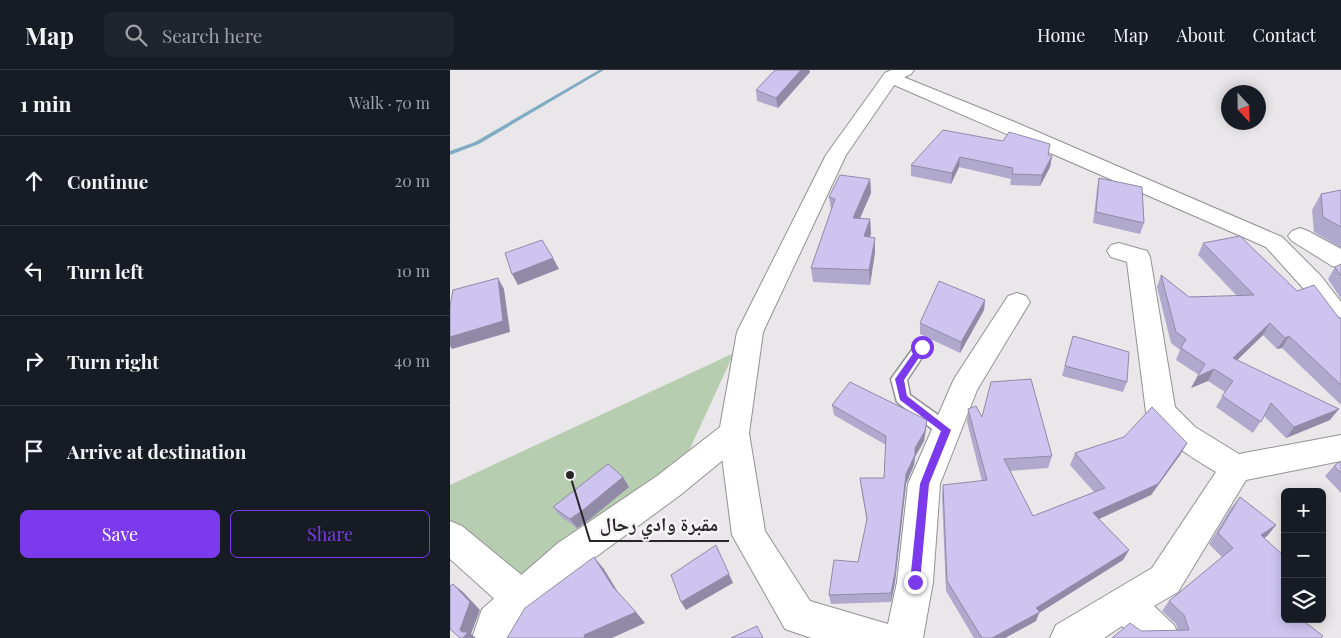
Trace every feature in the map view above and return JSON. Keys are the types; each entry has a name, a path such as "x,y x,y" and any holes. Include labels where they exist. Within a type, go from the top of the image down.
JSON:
{"street":[{"path":"877,638 798,616 749,535 734,432 750,332 836,155 898,74 1010,127 1274,242 1312,282 1341,321"},
{"path":"1300,236 1341,260"},
{"path":"1119,250 1138,257 1161,412 1184,436 1236,468 1341,448"},
{"path":"904,638 915,582 924,484 964,388 1017,302"},
{"path":"491,638 495,622 570,555 668,486 734,432"},
{"path":"1069,638 1165,580 1236,468"},
{"path":"450,537 522,598"},
{"path":"1125,604 1161,638"}],"lane":[{"path":"922,347 900,379 903,398 946,430"}],"green space":[{"path":"734,353 682,466 506,593 450,536 450,485"}],"building":[{"path":"775,70 801,70 776,98 756,90"},
{"path":"943,130 1003,141 1009,132 1050,144 1048,155 1052,156 1042,175 1012,174 1013,168 960,157 952,173 911,165"},
{"path":"840,175 870,179 853,218 870,219 864,236 875,238 869,270 811,268 835,199 829,197"},
{"path":"1099,178 1142,187 1144,223 1096,212"},
{"path":"1341,190 1341,227 1323,217 1321,194"},
{"path":"1240,236 1297,291 1314,285 1339,318 1341,318 1341,385 1289,336 1285,338 1270,323 1233,358 1339,409 1294,427 1271,403 1261,422 1222,396 1233,381 1214,369 1197,377 1205,364 1181,348 1186,339 1176,332 1161,275 1189,297 1254,295 1203,243"},
{"path":"542,240 553,258 512,274 505,253"},
{"path":"1341,264 1341,276 1335,267"},
{"path":"498,278 503,321 450,337 450,306 453,290"},
{"path":"939,281 985,300 961,342 920,323"},
{"path":"1073,336 1129,352 1127,382 1065,366"},
{"path":"1031,379 1052,456 1004,459 1033,516 1105,488 1075,453 1124,437 1152,407 1187,443 1158,484 1093,513 1129,550 1036,608 1040,612 992,638 982,638 947,581 943,485 987,480 968,409 976,406 982,417 991,382"},
{"path":"850,382 927,420 925,431 915,448 915,455 906,474 891,593 829,595 834,560 858,562 867,519 860,478 884,478 886,436 832,405"},
{"path":"1341,461 1341,473 1334,466"},
{"path":"608,464 623,477 583,510 570,519 553,507"},
{"path":"1240,497 1276,525 1261,535 1281,553 1281,623 1306,623 1323,636 1321,638 1112,638 1130,623 1141,631 1189,630 1184,615 1169,601 1233,548 1218,533"},
{"path":"716,545 729,574 681,602 671,575"},
{"path":"594,557 613,587 636,612 584,635 585,638 507,638 525,608"},
{"path":"453,584 470,602 460,630 468,632 463,638 460,638 450,629 450,586"},
{"path":"757,626 763,638 731,638"}],"waterway":[{"path":"450,153 477,143 602,70"}],"place":[{"name":"مقبرة وادي رحال","path":"570,475"}],"route":[{"path":"915,582 924,484 946,430 903,398 900,379 922,347"}]}
